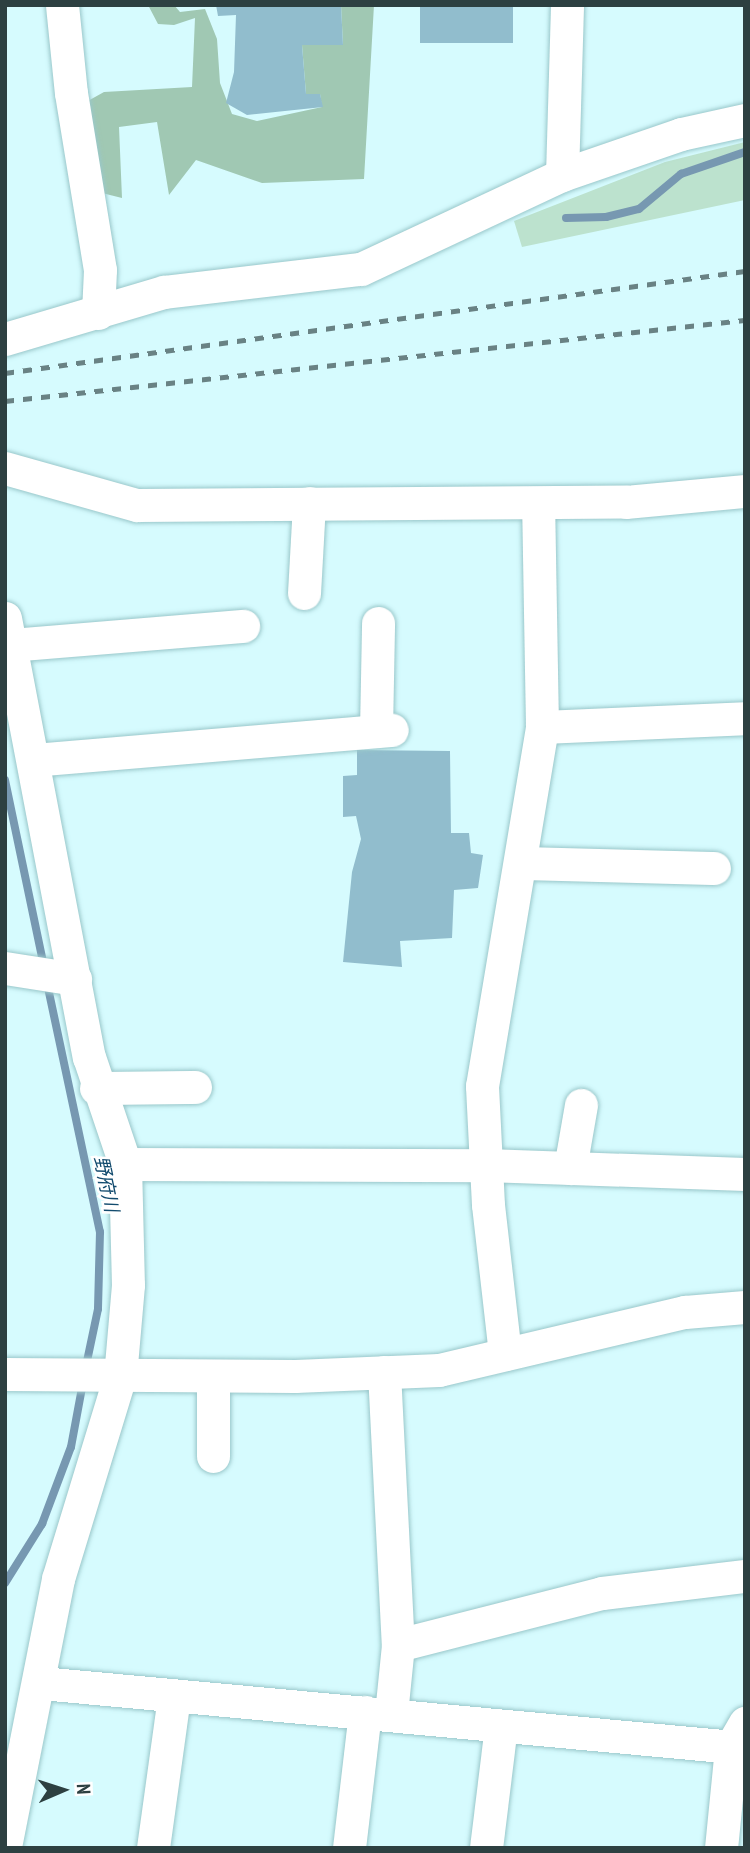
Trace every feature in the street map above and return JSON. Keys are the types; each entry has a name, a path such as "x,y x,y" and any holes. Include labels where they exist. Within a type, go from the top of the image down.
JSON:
{"street":[{"path":"62,5 71,93 100,270 98,313"},
{"path":"562,175 567,5"},
{"path":"5,339 164,292 360,269 562,175 681,134 745,120"},
{"path":"5,468 137,505 626,502 745,491"},
{"path":"304,593 309,503"},
{"path":"505,1354 486,1165 482,1086 522,863 542,727 538,503"},
{"path":"33,760 384,730 378,623"},
{"path":"5,1846 13,1769 41,1683 58,1579 114,1376 128,1285 125,1164 96,1088 71,979 8,631 243,626"},
{"path":"542,727 745,718"},
{"path":"522,863 714,868"},
{"path":"19,970 71,979"},
{"path":"96,1088 195,1087"},
{"path":"570,1168 581,1105"},
{"path":"125,1164 330,1153 486,1165 745,1174"},
{"path":"5,1374 213,1377 439,1370 685,1312 745,1307"},
{"path":"349,1848 378,1713 398,1645 384,1373"},
{"path":"213,1377 213,1456"},
{"path":"398,1645 602,1593 745,1576"},
{"path":"41,1683 501,1726 740,1739 721,1848"},
{"path":"160,1839 174,1697"},
{"path":"486,1848 501,1726"}],"green space":[{"path":"148,5 174,5 180,12 205,9 217,39 220,83 232,114 257,121 322,107 320,94 306,94 302,45 343,45 341,5 374,5 364,179 262,183 196,160 169,195 157,122 119,127 122,198 98,192 86,102 104,92 192,87 195,18 174,25 158,24"},
{"path":"745,142 745,200 522,247 514,221 665,162"}],"building":[{"path":"216,5 341,5 343,45 302,45 306,94 320,94 323,107 247,115 226,103 234,72 236,15 218,16"},
{"path":"420,5 513,5 513,43 420,43"},
{"path":"357,750 450,751 451,833 469,833 471,853 483,855 478,888 454,890 452,938 400,941 402,967 343,962 352,872 361,839 356,816 343,817 343,776 357,775"}],"waterway":[{"path":"566,218 606,217 639,209 681,174 745,152"},
{"name":"野府川","path":"5,780 44,967"},
{"name":"野府川","path":"47,983 100,1232 98,1309 86,1366"},
{"name":"野府川","path":"5,1583 42,1524 71,1447 83,1382"}],"railway":[{"path":"5,373 745,271"},
{"path":"5,401 745,320"}]}
